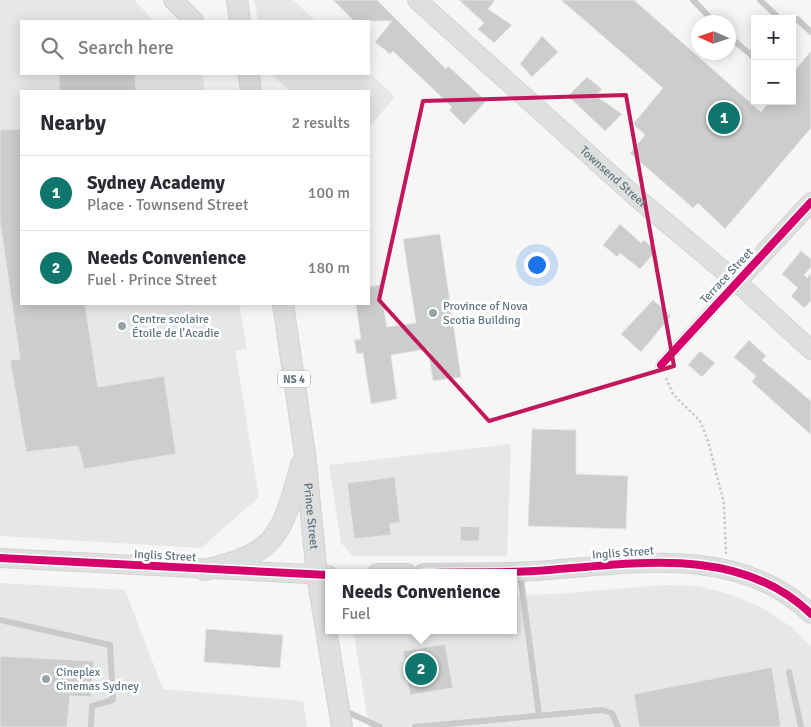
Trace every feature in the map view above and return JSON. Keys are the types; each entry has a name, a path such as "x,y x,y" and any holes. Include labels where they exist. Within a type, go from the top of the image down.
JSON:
{"main road":[{"path":"237,0 240,20"},
{"path":"249,75 251,90"},
{"name":"Prince Street","path":"283,305 325,592"},
{"path":"204,570 243,560 278,533 288,513 305,454"},
{"name":"Prince Street","path":"330,634 340,717"}],"street":[{"path":"173,0 193,20"},
{"name":"Townsend Street","path":"416,0 637,198 737,282 811,350"},
{"name":"Terrace Street","path":"661,365 811,202"},
{"name":"Inglis Street","path":"0,558 323,575"},
{"name":"Inglis Street","path":"517,572 662,562 699,563 726,569 772,586 811,614"}],"lane":[{"path":"693,0 707,15"},
{"path":"760,0 776,15"},
{"path":"796,21 811,32"},
{"path":"736,43 751,55"},
{"path":"520,572 539,715"},
{"path":"0,620 110,645 113,700 92,706 90,727"},
{"path":"789,672 801,727"},
{"path":"415,727 468,724 539,715 608,711 616,717 618,727"},
{"path":"340,717 380,727"}],"path":[{"path":"661,365 673,394 700,421 708,441 724,503 726,569"}],"highlighted area":[{"path":"626,95 674,366 489,421 379,300 423,101"}],"shaded area":[{"name":"Centre scolaire Étoile de l'Acadie","path":"0,0 134,0 153,20 20,20 20,75 202,75 205,90 20,90 20,305 239,305 247,349 235,351 259,497 201,548 0,536"},
{"path":"254,0 293,0 315,20 258,20"},
{"path":"370,73 395,97 370,126 370,90 289,90 272,75 370,75"},
{"path":"511,444 507,556 353,556 341,543 329,465"},
{"path":"0,583 125,590 163,689 303,701 307,727 0,727"},
{"path":"663,585 696,586 729,594 761,607 790,626 811,646 811,727 369,727 354,634 517,634 517,595 556,594"}],"building":[{"path":"333,0 377,0 446,69 448,66 486,101 464,125 449,110 452,107 393,51 390,54 375,42 392,21 353,20"},
{"path":"459,0 495,0 488,9 512,25 494,43 478,29 484,23"},
{"path":"561,0 634,0 691,50 691,60 702,60 761,112 767,105 796,105 796,69 811,51 811,128 725,229 698,203 693,208 630,153 645,135 633,124 663,88"},
{"path":"542,36 558,52 532,77 520,64"},
{"path":"59,75 135,75 136,90 59,90"},
{"path":"587,77 602,89 596,96 622,114 605,131 568,96"},
{"name":"Centre scolaire Étoile de l'Acadie","path":"20,129 20,305 85,305 98,387 164,376 176,454 84,469 78,446 26,452 10,360 20,359 0,222 0,130"},
{"path":"620,224 641,243 644,240 656,251 640,269 620,253 617,257 603,245"},
{"name":"Province of Nova Scotia Building","path":"440,234 461,377 433,381 428,349 391,355 397,399 371,404 363,353 357,354 354,340 361,339 356,305 370,305 370,287 380,285 387,327 416,323 403,239"},
{"path":"801,251 811,259 811,267 804,275 807,278 811,273 811,301 804,308 791,296 798,288 782,274"},
{"path":"653,300 671,316 641,352 621,334"},
{"path":"749,340 766,356 762,360 811,401 811,435 752,382 756,376 734,357"},
{"path":"700,351 715,363 702,377 688,365"},
{"path":"532,429 576,430 576,474 628,476 626,529 528,526"},
{"path":"395,477 400,522 390,524 391,535 354,539 347,483"},
{"path":"461,526 480,527 479,541 460,541"},
{"path":"206,629 283,635 280,668 204,662"},
{"path":"445,644 453,688 410,695 403,651"},
{"name":"Cineplex Cinemas Sydney","path":"0,656 94,661 91,697 70,696 67,727 0,727"},
{"path":"772,667 781,727 639,727 634,694"}],"cycle path":[{"path":"661,365 811,202"},
{"path":"0,558 325,575"},
{"path":"517,572 643,563 679,563 715,567 749,576 782,591 811,614"}],"place":[{"name":"Sydney Academy","path":"724,118"},
{"name":"Province of Nova Scotia Building","path":"433,313"},
{"name":"Centre scolaire Étoile de l'Acadie","path":"122,326"},
{"name":"Needs Convenience","path":"421,669"},
{"name":"Cineplex Cinemas Sydney","path":"46,679"}]}
